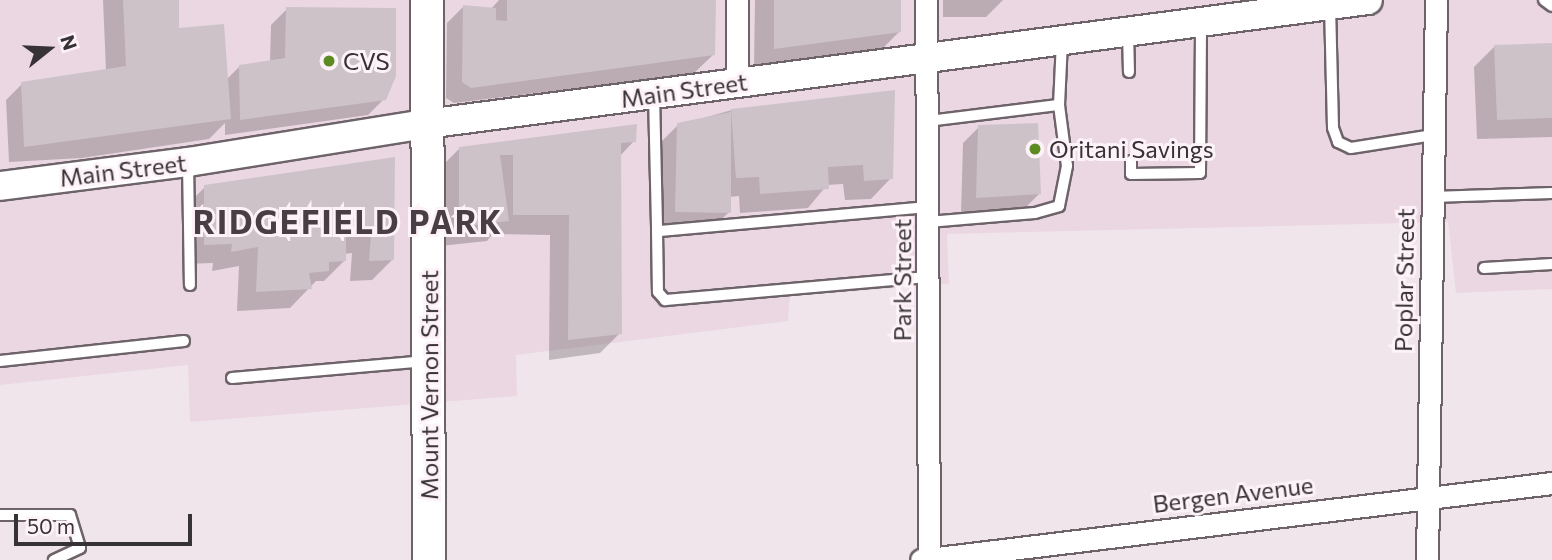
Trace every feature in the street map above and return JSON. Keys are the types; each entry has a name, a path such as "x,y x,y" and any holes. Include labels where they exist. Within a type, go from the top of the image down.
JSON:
{"main road":[{"name":"Mount Vernon Street","path":"427,0 429,560"}],"street":[{"path":"737,0 737,83"},
{"name":"Park Street","path":"926,0 929,560"},
{"name":"Main Street","path":"0,186 188,162 426,124 1201,23 1243,8 1330,5 1368,0"},
{"name":"Poplar Street","path":"1427,560 1436,0"},
{"name":"Bergen Avenue","path":"921,560 1427,495 1552,482"}],"lane":[{"path":"1544,0 1552,6"},
{"path":"1330,5 1333,128 1338,142 1351,148 1433,135"},
{"path":"1131,161 1131,174 1200,173 1201,23"},
{"path":"1128,32 1129,72"},
{"path":"657,230 928,214 1035,213 1059,206 1067,166 1059,105 1062,41"},
{"path":"654,94 658,292 665,300 928,277"},
{"path":"928,121 1059,105"},
{"path":"188,162 190,285"},
{"path":"1432,197 1552,193"},
{"path":"1484,268 1552,264"},
{"path":"0,361 184,341"},
{"path":"232,378 429,361"},
{"path":"0,515 70,515 84,560"},
{"path":"54,560 80,548"}],"shaded area":[{"path":"0,0 1552,0 1552,289 1456,293 1448,222 947,234 949,284 790,296 788,321 516,355 517,396 190,422 188,365 0,385"}],"building":[{"path":"123,0 179,0 179,28 224,24 231,119 24,147 21,82 126,66"},
{"path":"507,0 716,0 715,55 471,88 462,82 463,5 496,8 496,20 507,21"},
{"path":"774,0 901,0 901,32 774,49"},
{"name":"CVS","path":"286,7 396,8 396,76 386,100 240,120 239,65 285,58"},
{"path":"1552,43 1552,118 1497,120 1494,45"},
{"path":"895,90 893,179 864,181 863,165 828,167 829,189 760,194 759,177 736,178 731,109"},
{"path":"731,112 731,213 675,212 677,123"},
{"path":"1038,123 1041,194 976,198 978,125"},
{"path":"637,124 636,142 621,143 622,334 568,340 569,215 513,215 513,155 500,155 509,221 459,227 459,147"},
{"path":"395,157 394,260 369,261 371,234 346,237 346,261 329,262 329,271 309,273 312,289 256,292 258,247 231,252 232,244 204,245 204,185"}],"place":[{"name":"CVS","path":"329,61"},
{"name":"Oritani Savings","path":"1035,149"}],"district":[{"name":"RIDGEFIELD PARK","path":"348,221"}]}
